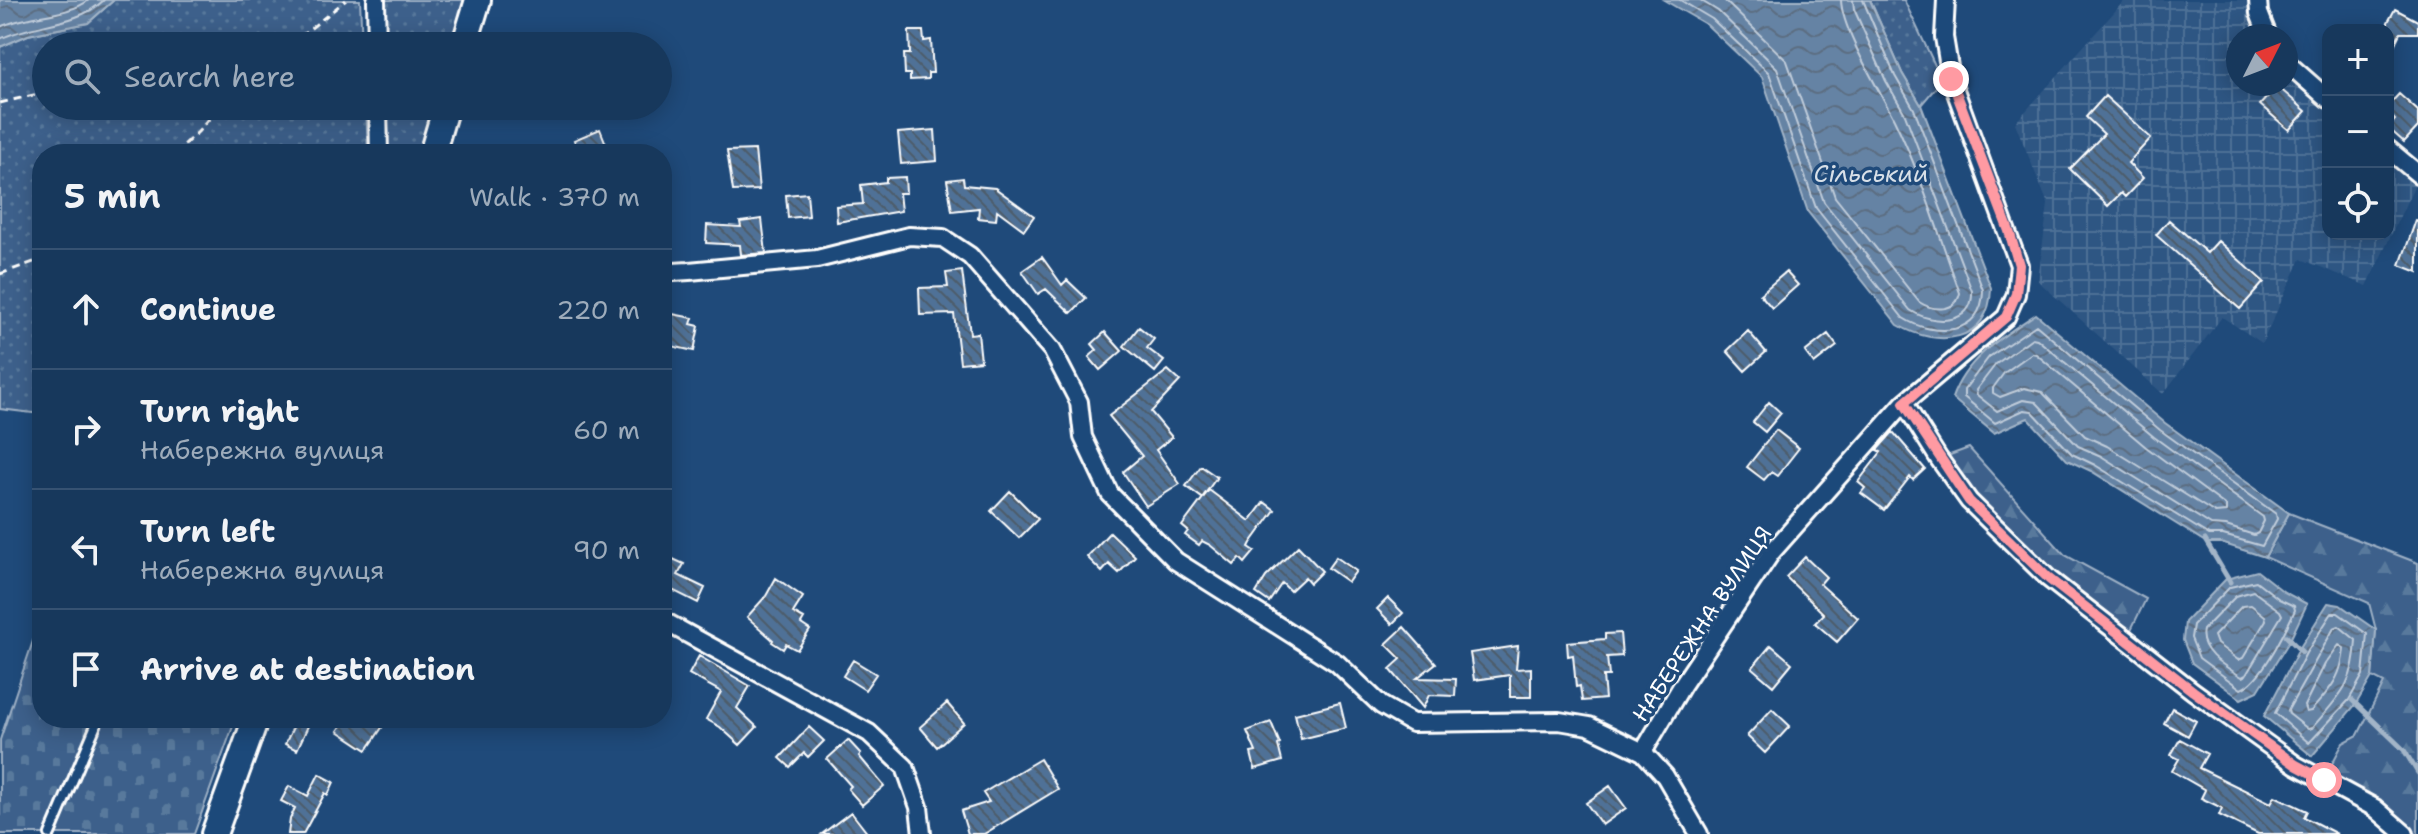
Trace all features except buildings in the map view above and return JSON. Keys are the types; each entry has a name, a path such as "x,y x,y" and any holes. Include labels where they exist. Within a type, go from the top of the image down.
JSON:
{"main road":[{"path":"468,32 478,0"},
{"path":"435,144 442,120"},
{"path":"214,834 252,728"}],"street":[{"path":"376,0 377,32"},
{"name":"НАБЕРЕЖНА ВУЛИЦЯ","path":"1643,752 1683,684 1771,553 1904,403 2006,317 2016,294 2019,265 2016,254 1951,79 1944,37 1946,0"},
{"path":"2258,0 2265,24"},
{"path":"2298,73 2325,96"},
{"path":"378,120 379,144"},
{"path":"2394,154 2418,174"},
{"path":"672,272 817,259 909,236 943,238 970,256 1052,350 1079,402 1083,437 1110,494 1176,561 1337,663 1381,705 1412,723 1559,721 1589,726 1643,752 1665,776 1699,834"},
{"path":"1904,403 1969,501 2049,579 2193,691 2296,765 2375,808 2405,834"},
{"path":"672,625 869,733 905,767 919,807 922,834"}],"lane":[{"path":"50,834 95,728"}],"path":[{"path":"306,32 346,0"},
{"path":"0,103 32,95"},
{"path":"185,144 208,120"},
{"path":"0,274 32,263"}],"shaded area":[{"path":"2125,0 2258,0 2265,24 2226,24 2226,96 2298,96 2298,73 2322,94 2322,240 2389,240 2367,286 2301,259 2262,343 2222,317 2163,394 2038,281 2048,204 2015,123"},
{"path":"2394,155 2418,178 2394,229"}],"green space":[{"path":"114,0 360,0 361,32 43,32 88,23"},
{"path":"377,0 464,0 455,32 379,32"},
{"path":"1870,0 1904,0 1942,80 1921,105 1902,73"},
{"path":"32,34 32,120 367,120 368,144 32,144 32,413 0,409 0,47"},
{"path":"384,120 429,120 422,144 385,144"},
{"path":"1969,448 2065,555 2146,599 2127,638 2078,603 1939,459"},
{"path":"2289,513 2418,563 2418,834 2411,834 2326,775 2343,743 2358,735 2384,683 2372,677 2376,630 2369,603 2265,557"},
{"path":"32,644 32,728 232,728 194,834 0,834 0,740"}],"water":[{"path":"0,0 114,0 88,23 32,32 0,47"},
{"name":"Сільський","path":"1664,0 1870,0 1902,73 1921,105 1991,288 1982,321 1959,336 1944,338 1929,337 1898,325 1808,212 1762,77 1707,25"},
{"path":"2036,314 2165,423 2289,513 2265,557 2221,543 2207,543 2091,471 2067,460 2028,418 1994,433 1952,398 1966,371 1987,349"},
{"path":"2257,571 2284,592 2307,604 2290,640 2258,691 2241,699 2192,663 2183,640 2185,622 2226,579"},
{"path":"2328,603 2340,605 2376,630 2372,677 2356,704 2312,756 2264,716 2299,649"}],"waterway":[{"path":"2205,540 2230,582"},
{"path":"2286,636 2302,652"},
{"path":"2352,700 2404,750 2418,773"}],"route":[{"path":"1951,79 2009,231 2019,265 2016,294 2006,317 1904,403 1969,501 2049,579 2193,691 2296,765 2324,780"}]}
